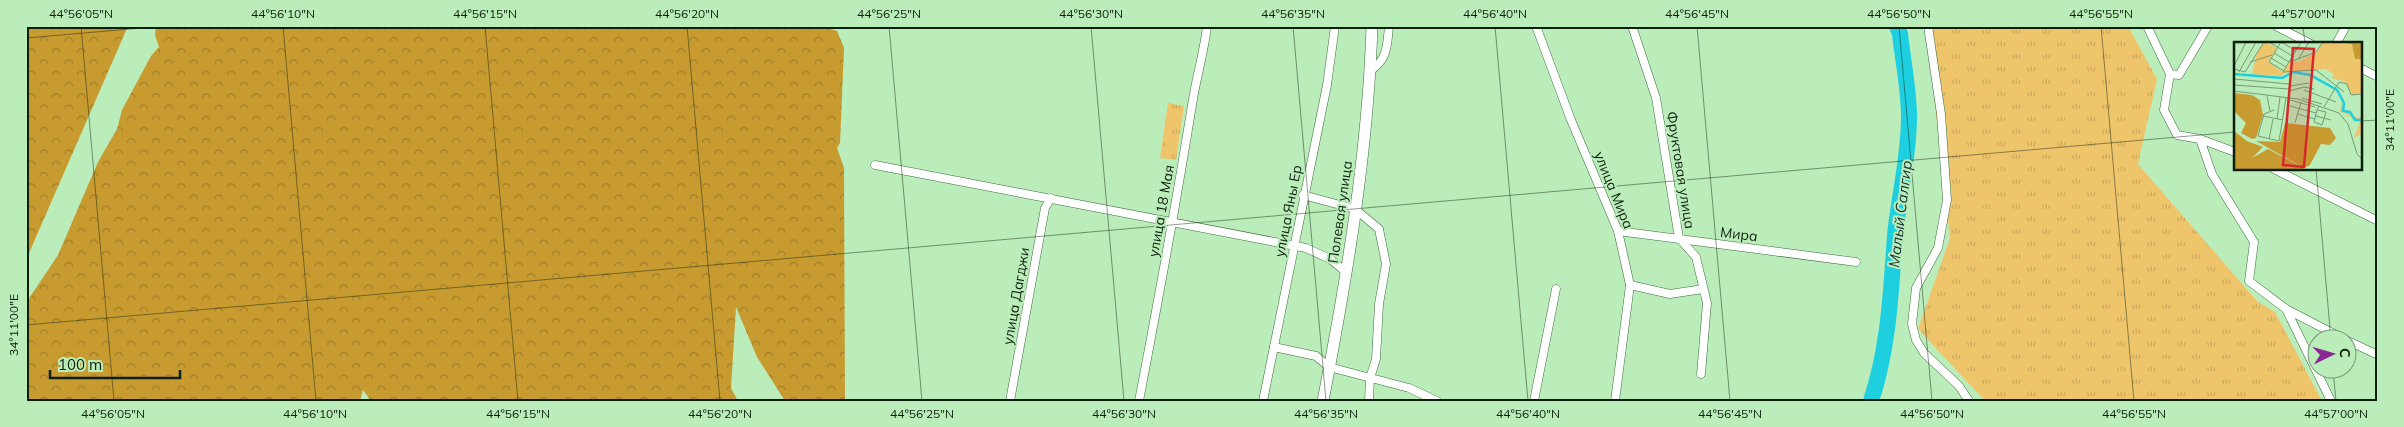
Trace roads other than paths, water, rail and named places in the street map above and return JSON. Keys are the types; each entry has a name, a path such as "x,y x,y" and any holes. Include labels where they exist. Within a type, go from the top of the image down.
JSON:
{"main road":[{"name":"Полевая улица","path":"1324,400 1355,209 1370,71 1372,26"}],"street":[{"name":"улица 18 Мая","path":"1139,401 1173,221 1193,99 1204,54 1207,26"},
{"name":"улица Яны Ер","path":"1263,401 1303,195 1327,85 1335,26"},
{"path":"1370,71 1384,60 1387,52 1389,26"},
{"name":"улица Мира","path":"1536,26 1571,120 1618,231 1630,285 1615,401"},
{"name":"Фруктовая улица","path":"1632,26 1656,98 1679,238 1696,257 1707,304 1701,374"},
{"path":"1928,26 1941,114 1947,200 1938,248 1916,288 1912,324 1916,340 1924,353 1959,386 1969,401"},
{"path":"2147,26 2170,74 2164,110 2177,135 2200,138 2234,152"},
{"path":"2170,74 2179,75 2208,26"},
{"path":"2276,26 2307,42"},
{"path":"2337,42 2346,26"},
{"path":"2362,69 2378,77"},
{"path":"2200,138 2212,174 2254,242 2249,281 2286,309 2327,330"},
{"path":"875,165 1173,221 1318,252 1346,272"},
{"path":"2276,170 2378,220"},
{"path":"1303,195 1355,209 1380,229 1386,264 1379,304 1376,359 1370,378 1369,401"},
{"name":"улица Дагджи","path":"1010,401 1045,208 1051,198"},
{"name":"Мира","path":"1618,231 1856,262"},
{"path":"1630,285 1670,294 1704,289"},
{"path":"1534,401 1556,289"},
{"path":"2286,309 2331,401"},
{"path":"2356,345 2378,355"},
{"path":"1274,347 1316,356 1330,367 1409,388 1437,401"}],"waterway":[{"name":"Малый Салгир","path":"1871,401 1882,360 1885,340 1895,235 1909,132 1907,86 1900,34 1897,26"}]}
